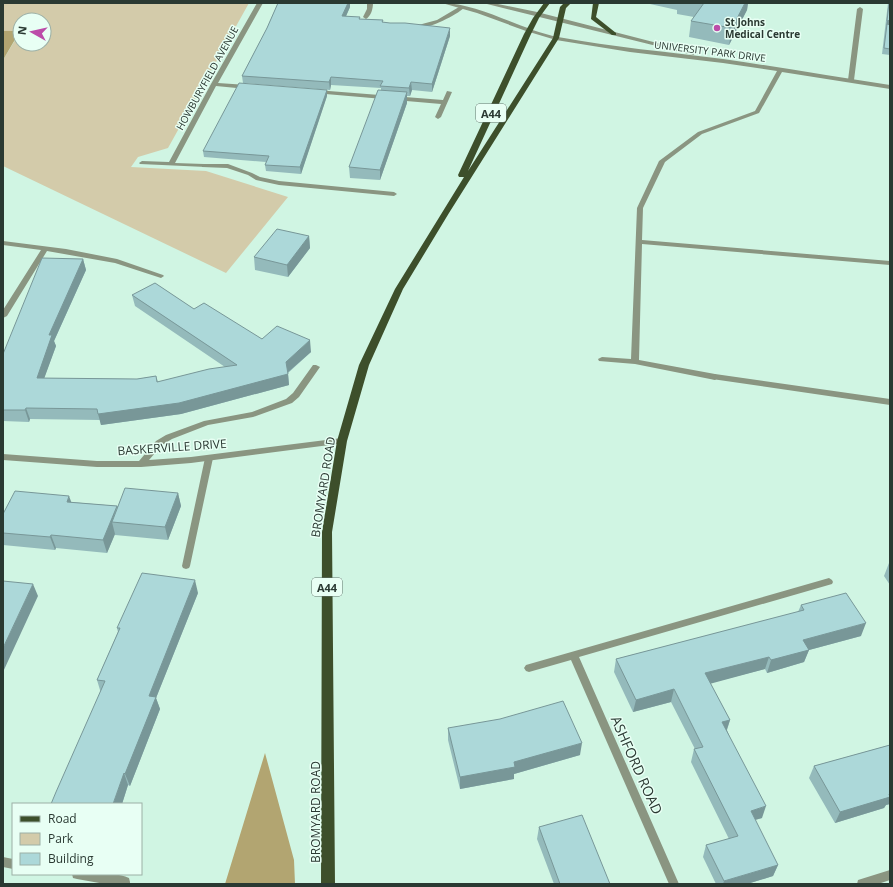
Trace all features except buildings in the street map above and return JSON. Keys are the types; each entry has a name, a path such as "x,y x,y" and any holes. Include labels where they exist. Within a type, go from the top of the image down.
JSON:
{"main road":[{"name":"BROMYARD ROAD","path":"445,213 528,30 537,14 547,3"},
{"name":"BROMYARD ROAD","path":"328,884 327,532 342,441 367,358 399,289 445,213 556,38 563,7 568,3"},
{"path":"596,3 593,18 614,34"}],"street":[{"name":"HOWBURYFIELD AVENUE","path":"172,164 214,84 260,3"},
{"path":"366,17 370,9 370,3"},
{"name":"UNIVERSITY PARK DRIVE","path":"446,3 479,12 528,30 556,38 630,50 781,69 890,87"},
{"path":"486,3 537,14 723,61"},
{"path":"405,28 437,22 447,18 460,8"},
{"path":"851,80 860,9"},
{"path":"635,362 640,208 662,161 700,132 757,112 781,69"},
{"path":"214,84 253,87"},
{"path":"309,92 443,102"},
{"path":"438,117 443,102 449,92"},
{"path":"142,163 228,166 244,171 258,179 279,183 394,194"},
{"path":"640,242 890,263"},
{"path":"3,243 45,248 117,261 161,276"},
{"path":"3,316 45,248"},
{"path":"602,358 635,362 715,377 890,402"},
{"path":"142,464 159,443 169,437 207,423 253,414 289,400 296,395 316,367"},
{"name":"BASKERVILLE DRIVE","path":"4,459 97,464 142,464 209,458 342,441"},
{"path":"186,566 209,458"},
{"path":"529,668 829,582"},
{"name":"ASHFORD ROAD","path":"574,656 674,884"},
{"path":"83,875 125,882"},
{"path":"862,884 890,875"}],"green space":[{"path":"3,3 249,3 168,148 138,157 131,167 206,171 288,197 226,273 3,166 3,60 12,45 12,52 52,52 52,12 12,12 12,31 3,31"}],"shaded area":[{"path":"3,31 12,31 12,45 3,60"},
{"path":"265,753 294,860 295,884 225,884"}],"place":[{"name":"St Johns Medical Centre","path":"717,28"}]}
